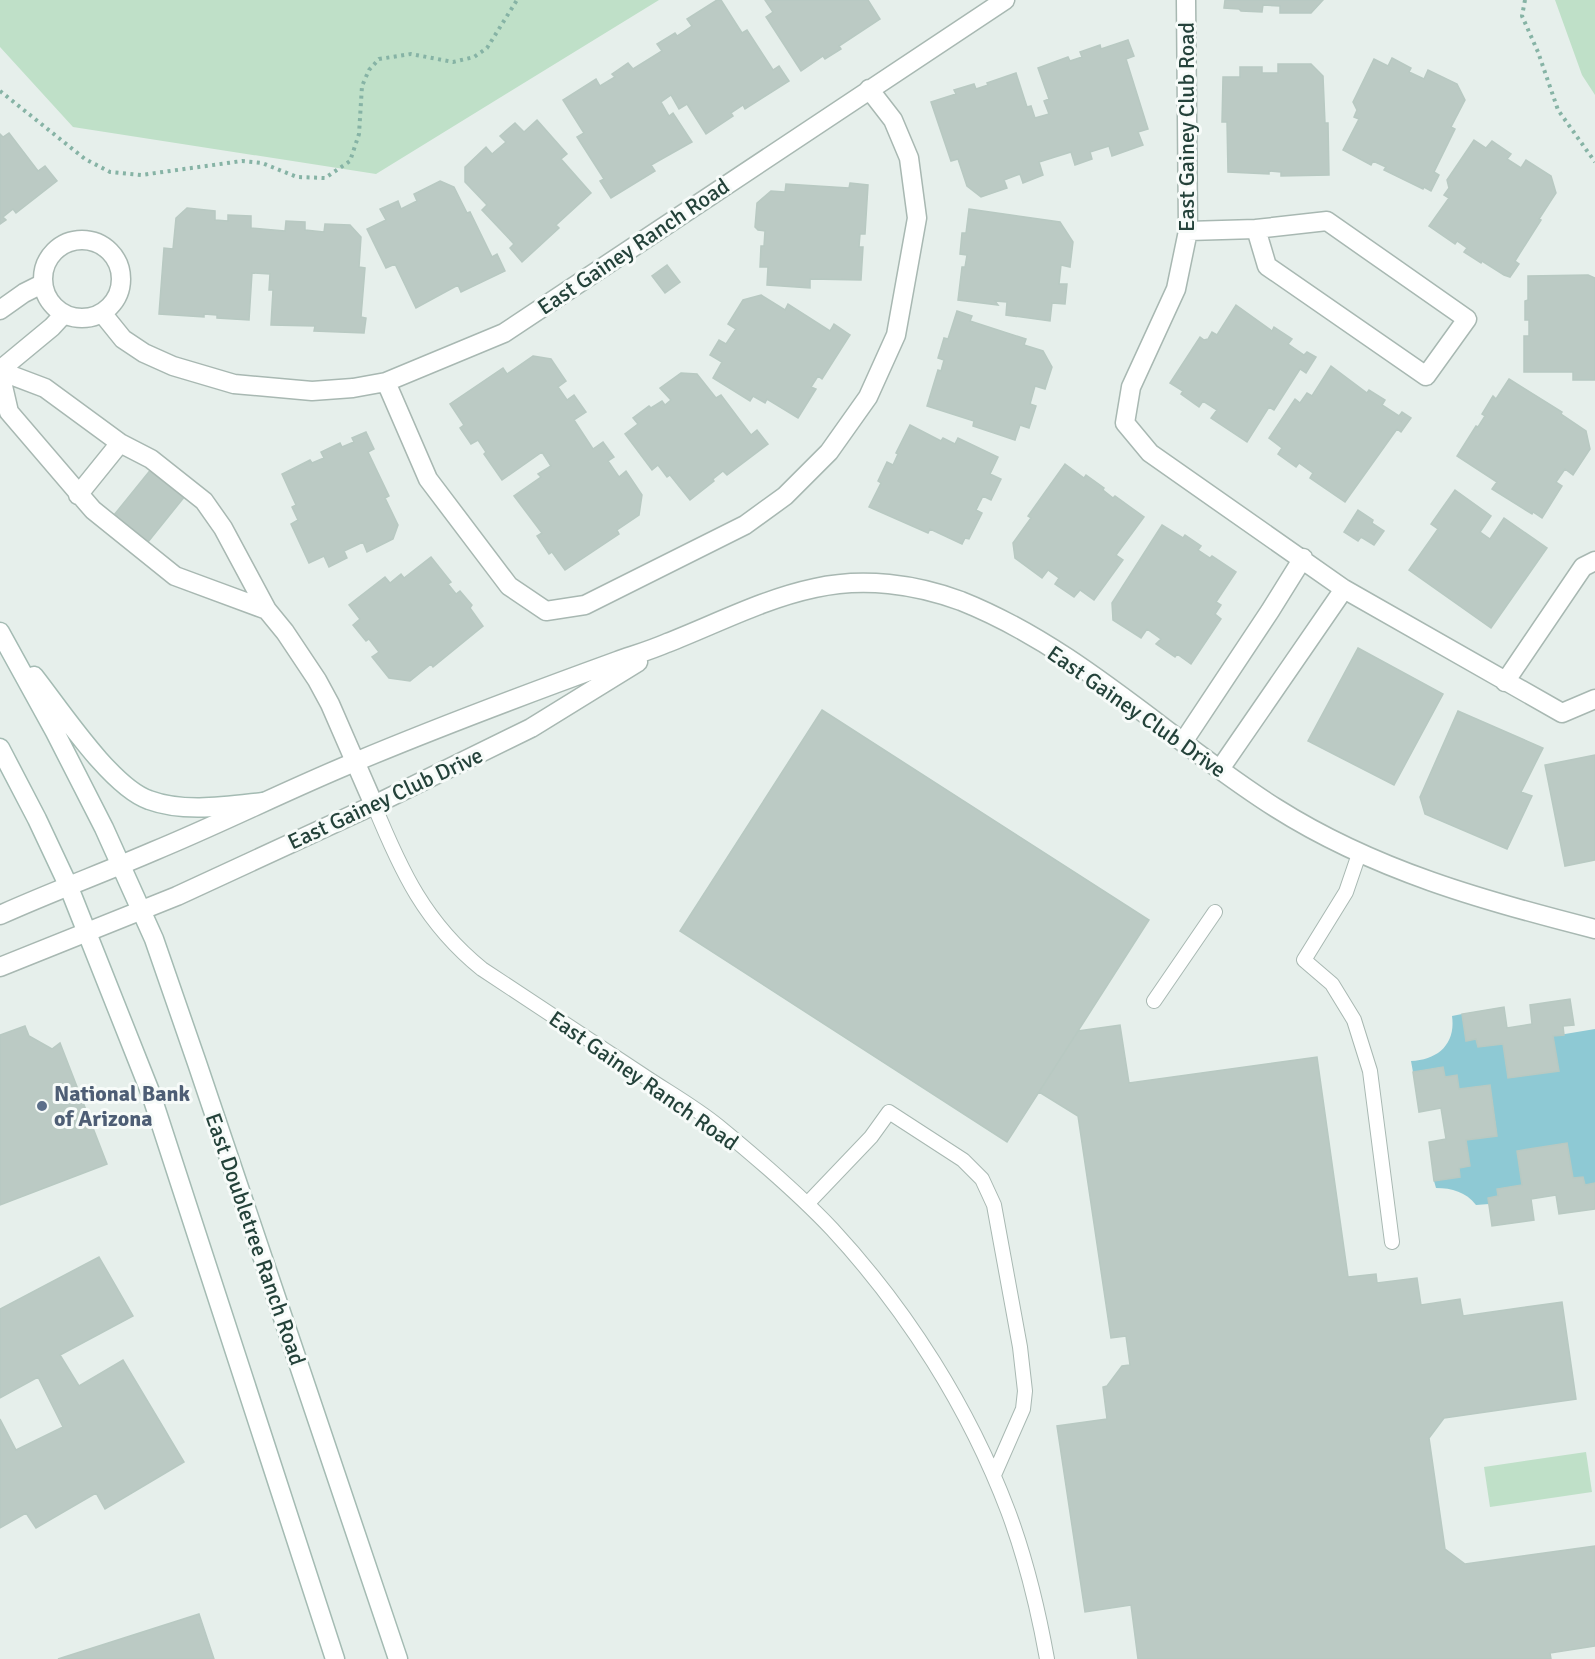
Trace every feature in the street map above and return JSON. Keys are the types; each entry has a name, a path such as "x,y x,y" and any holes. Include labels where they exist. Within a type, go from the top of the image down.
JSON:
{"street":[{"name":"East Gainey Ranch Road","path":"102,313 123,339 144,353 173,366 234,384 312,391 353,388 386,382 504,333 1005,0"},
{"name":"East Gainey Club Road","path":"1186,0 1188,231 1176,290 1131,387 1125,423 1150,453 1303,558"},
{"path":"386,382 428,479 509,586 546,611 585,606 745,525 785,496 830,452 868,397 896,335 917,218 909,158 893,120 869,89"},
{"path":"1188,231 1256,229 1327,221 1467,319 1426,376 1267,266 1256,229"},
{"path":"80,239 105,246 114,256 120,268 119,294 112,305 102,313 90,318 77,318 64,314 54,307 46,296 42,284 42,271 47,258 56,248 80,239"},
{"path":"0,310 24,293 42,284"},
{"path":"64,314 0,371 9,412 93,510 175,576 267,610"},
{"name":"East Gainey Ranch Road","path":"0,371 45,388 120,443 151,459 204,501 223,528 267,610 285,632 317,680 374,805"},
{"path":"78,495 120,443"},
{"path":"1183,742 1303,558 1344,589 1562,713 1595,699"},
{"path":"1505,682 1583,567 1595,561"},
{"name":"East Gainey Club Drive","path":"0,915 121,865 355,761 670,642 767,601 818,587 861,582 910,586 960,601 1010,624 1088,674 1275,808 1359,854 1464,894 1595,929"},
{"path":"1220,769 1344,589"},
{"path":"0,632 91,748 118,779 134,793 155,802 184,807 223,807 263,802"},
{"name":"East Doubletree Ranch Road","path":"0,632 81,781 142,911 197,1063 398,1659"},
{"name":"East Gainey Club Drive","path":"0,967 142,911 374,805 531,728 670,642"},
{"path":"0,748 68,885 152,1094 335,1659"}],"lane":[{"name":"East Gainey Ranch Road","path":"374,805 391,847 416,896 438,927 461,952 482,969 716,1124 807,1204 855,1256 916,1335 957,1403 994,1475 1024,1560 1040,1620 1047,1659"},
{"path":"1359,854 1346,892 1304,960 1332,984 1354,1020 1370,1071 1392,1242"},
{"path":"1154,1001 1215,912"},
{"path":"807,1204 871,1137 889,1112 963,1160 982,1179 994,1205 1020,1347 1025,1390 1023,1409 994,1475"}],"path":[{"path":"0,91 85,159 110,171 141,176 242,161 262,163 297,177 325,178 350,161 359,134 362,86 369,70 379,59 411,54 453,62 474,57 487,48 517,0"},
{"path":"1525,0 1522,16 1538,52 1558,110 1595,162"}],"green space":[{"path":"0,0 659,0 376,174 73,127 0,47"},
{"path":"1555,0 1595,0 1595,95 1582,75"},
{"path":"1586,1452 1592,1492 1490,1507 1484,1467"}],"water":[{"path":"1462,1014 1466,1041 1476,1039 1478,1047 1503,1044 1508,1078 1558,1071 1553,1036 1595,1029 1595,1183 1585,1185 1583,1177 1573,1178 1567,1143 1517,1151 1522,1185 1497,1189 1498,1196 1488,1198 1489,1204 1476,1205 1468,1197 1458,1192 1436,1188 1434,1181 1460,1177 1459,1168 1470,1166 1466,1140 1497,1135 1490,1085 1459,1089 1445,1077 1443,1067 1413,1072 1411,1061 1437,1054 1443,1049 1451,1035 1452,1016"}],"building":[{"path":"717,0 721,0 742,33 747,30 773,70 779,66 789,81 745,109 743,105 731,113 733,116 706,134 687,104 679,109 671,95 661,102 669,116 673,113 692,142 651,165 655,171 611,198 600,181 604,179 577,137 584,133 563,100 596,79 600,86 615,77 612,74 628,63 633,69 662,51 657,44 675,33 677,36 692,26 687,19"},
{"path":"765,0 868,0 880,19 839,46 841,49 825,59 823,56 801,71 766,17 773,12"},
{"path":"1225,0 1323,0 1311,13 1280,13 1280,6 1263,5 1262,12 1224,8"},
{"path":"1128,40 1134,56 1126,59 1148,129 1138,132 1143,145 1112,156 1109,146 1090,152 1092,159 1075,165 1071,152 1039,162 1043,175 1023,183 1020,174 1004,180 1007,188 981,197 967,186 958,159 951,161 931,102 956,94 954,90 974,84 976,89 1016,73 1027,107 1031,106 1035,118 1049,114 1044,101 1049,99 1038,68 1068,57 1070,61 1082,57 1080,52 1100,45 1101,49"},
{"path":"1392,58 1411,68 1409,72 1424,79 1428,70 1457,84 1465,100 1451,127 1455,129 1434,172 1439,175 1431,191 1384,170 1386,167 1373,161 1371,165 1343,150 1359,119 1354,117 1357,110 1353,102 1374,59 1388,66"},
{"path":"1278,64 1311,64 1323,76 1325,123 1328,123 1329,175 1281,176 1281,172 1269,171 1269,174 1228,172 1227,122 1222,122 1223,77 1240,77 1240,67 1262,67 1262,73 1278,73"},
{"path":"537,120 567,154 561,159 591,193 556,225 559,228 522,262 510,248 514,244 482,210 487,205 465,182 465,167 486,147 492,154 506,142 500,136 515,123 524,132"},
{"path":"9,133 38,171 45,166 57,181 16,213 13,209 3,217 6,220 0,224 0,134 3,137"},
{"path":"1474,140 1486,148 1492,141 1511,154 1507,159 1521,168 1526,160 1551,176 1556,193 1515,261 1519,264 1510,277 1482,261 1481,263 1464,252 1467,248 1457,241 1455,244 1429,226 1449,198 1444,195 1449,188 1447,180"},
{"path":"440,181 454,187 467,213 470,212 492,257 497,254 505,271 461,292 458,285 416,308 395,264 386,268 367,229 386,220 380,209 398,201 401,209 417,201 414,194"},
{"path":"850,183 868,185 865,234 860,234 859,247 863,247 861,280 810,279 810,288 767,285 768,267 760,267 761,246 764,246 765,231 755,227 757,203 771,191 785,192 786,184 849,188"},
{"path":"187,208 215,211 215,220 228,221 228,215 251,216 251,228 285,231 286,221 305,222 305,230 324,232 325,224 350,225 361,237 359,267 365,268 361,317 366,318 364,333 314,331 315,326 271,325 273,290 269,290 270,274 252,273 249,320 217,318 217,315 204,314 204,317 159,314 164,248 173,249 176,218"},
{"path":"969,209 1060,222 1073,242 1070,267 1061,265 1059,284 1067,284 1065,304 1052,303 1050,321 1006,315 1007,302 995,301 998,305 958,300 962,267 965,267 967,255 960,254 962,233 966,233"},
{"path":"667,265 680,282 665,293 652,276"},
{"path":"1588,275 1595,278 1595,380 1573,380 1573,372 1524,372 1524,336 1529,336 1529,320 1525,320 1528,276"},
{"path":"761,295 785,310 788,304 830,331 834,324 850,335 822,379 818,376 811,387 816,389 798,418 767,399 765,403 753,396 750,401 713,378 722,362 710,355 719,340 726,344 736,329 728,324 743,300"},
{"path":"1236,305 1272,331 1274,327 1292,339 1288,344 1304,355 1307,352 1316,357 1306,373 1300,369 1274,410 1269,407 1247,442 1211,418 1217,410 1203,401 1199,407 1181,394 1183,391 1170,383 1200,337 1204,340 1208,339 1212,332 1217,335"},
{"path":"957,311 972,316 970,321 1026,339 1024,345 1043,351 1052,367 1045,389 1035,386 1030,404 1036,406 1029,428 1020,425 1015,440 973,426 974,421 927,406 938,370 941,371 944,360 938,358 944,338 948,339"},
{"path":"533,356 551,359 566,381 558,387 567,400 574,395 586,412 574,420 593,449 603,442 614,457 608,461 619,477 626,471 642,495 639,515 617,530 619,534 565,570 552,552 549,554 537,536 542,533 514,496 541,477 538,474 551,466 542,452 502,480 484,454 486,452 478,440 471,444 460,428 464,425 450,404 503,368 507,374"},
{"path":"1331,366 1367,393 1369,390 1385,400 1382,405 1399,416 1402,412 1411,418 1401,432 1397,429 1345,502 1310,478 1313,473 1299,463 1296,467 1278,454 1282,448 1269,438 1295,399 1300,403 1307,393 1312,396"},
{"path":"681,373 697,374 716,398 721,395 751,435 757,430 768,444 727,475 723,471 690,500 670,475 667,477 658,465 652,470 625,434 638,424 633,418 649,406 651,408 662,401 665,405 671,400 660,388"},
{"path":"1509,379 1562,412 1561,414 1586,431 1590,449 1573,475 1565,469 1556,482 1562,486 1542,518 1492,489 1497,482 1457,456 1485,416 1482,414 1493,396 1496,399"},
{"path":"910,425 941,441 943,438 955,444 958,438 998,457 990,474 1001,479 991,500 983,496 976,510 982,513 969,539 965,538 962,544 930,529 928,533 869,507 881,483 878,481 887,462 893,465 898,454 896,453"},
{"path":"366,432 374,449 368,452 389,496 385,498 398,525 393,539 367,552 363,542 344,551 347,558 329,567 324,556 309,563 291,524 298,520 292,507 296,505 282,474 310,460 312,463 324,458 321,452 340,443 342,447 354,442 352,438"},
{"path":"1065,464 1084,478 1086,475 1113,498 1115,496 1144,517 1116,555 1123,560 1094,600 1080,590 1074,597 1055,584 1059,578 1048,570 1042,578 1015,558 1013,543 1031,518 1028,516"},
{"path":"152,468 185,496 144,547 110,520"},
{"path":"1455,490 1491,516 1480,532 1490,539 1504,518 1547,548 1491,628 1409,570 1438,529 1431,524"},
{"path":"1358,510 1384,531 1374,545 1361,537 1358,541 1344,532"},
{"path":"1162,525 1183,538 1185,535 1201,546 1198,550 1210,558 1212,556 1236,572 1216,602 1221,605 1215,614 1221,619 1191,664 1177,654 1175,657 1156,644 1161,639 1147,629 1141,638 1113,620 1112,603"},
{"path":"431,557 451,582 448,584 456,594 460,591 472,605 470,608 483,626 433,667 431,664 410,681 389,678 372,657 379,652 369,639 366,641 353,625 360,619 349,605 385,577 390,583 401,574 404,578"},
{"path":"1358,648 1443,694 1394,785 1308,741"},
{"path":"822,710 1149,920 1007,1142 680,931"},
{"path":"1458,711 1543,748 1521,792 1532,796 1507,849 1425,814 1420,797"},
{"path":"1595,755 1595,860 1565,866 1545,765"},
{"path":"1570,999 1574,1025 1563,1026 1564,1035 1553,1036 1559,1071 1508,1078 1503,1044 1478,1047 1476,1039 1466,1041 1462,1014 1504,1007 1507,1028 1532,1024 1530,1005"},
{"path":"1120,1025 1129,1083 1317,1057 1348,1277 1376,1274 1377,1283 1417,1278 1421,1305 1460,1299 1463,1316 1562,1302 1576,1399 1444,1418 1429,1438 1445,1549 1465,1564 1595,1546 1595,1646 1550,1653 1551,1659 1138,1659 1131,1605 1085,1612 1057,1426 1107,1419 1103,1387 1107,1386 1122,1366 1130,1365 1126,1336 1111,1338 1078,1116 1039,1092 1078,1031"},
{"name":"National Bank of Arizona","path":"25,1026 29,1036 52,1049 60,1043 107,1164 0,1205 0,1035"},
{"path":"1443,1067 1445,1077 1457,1075 1459,1089 1490,1085 1497,1136 1466,1140 1470,1166 1459,1168 1460,1177 1434,1181 1429,1142 1446,1139 1441,1108 1419,1112 1413,1072"},
{"path":"1567,1143 1573,1178 1583,1177 1585,1185 1595,1183 1595,1209 1559,1214 1556,1195 1531,1199 1534,1220 1492,1226 1488,1198 1498,1196 1497,1189 1522,1185 1517,1151"},
{"path":"99,1257 133,1316 60,1355 79,1386 123,1360 184,1462 105,1509 96,1493 36,1528 26,1513 0,1528 0,1419 16,1450 63,1427 38,1377 0,1398 0,1309"},
{"path":"199,1614 214,1659 58,1659"}],"place":[{"name":"National Bank of Arizona","path":"42,1106"}]}
